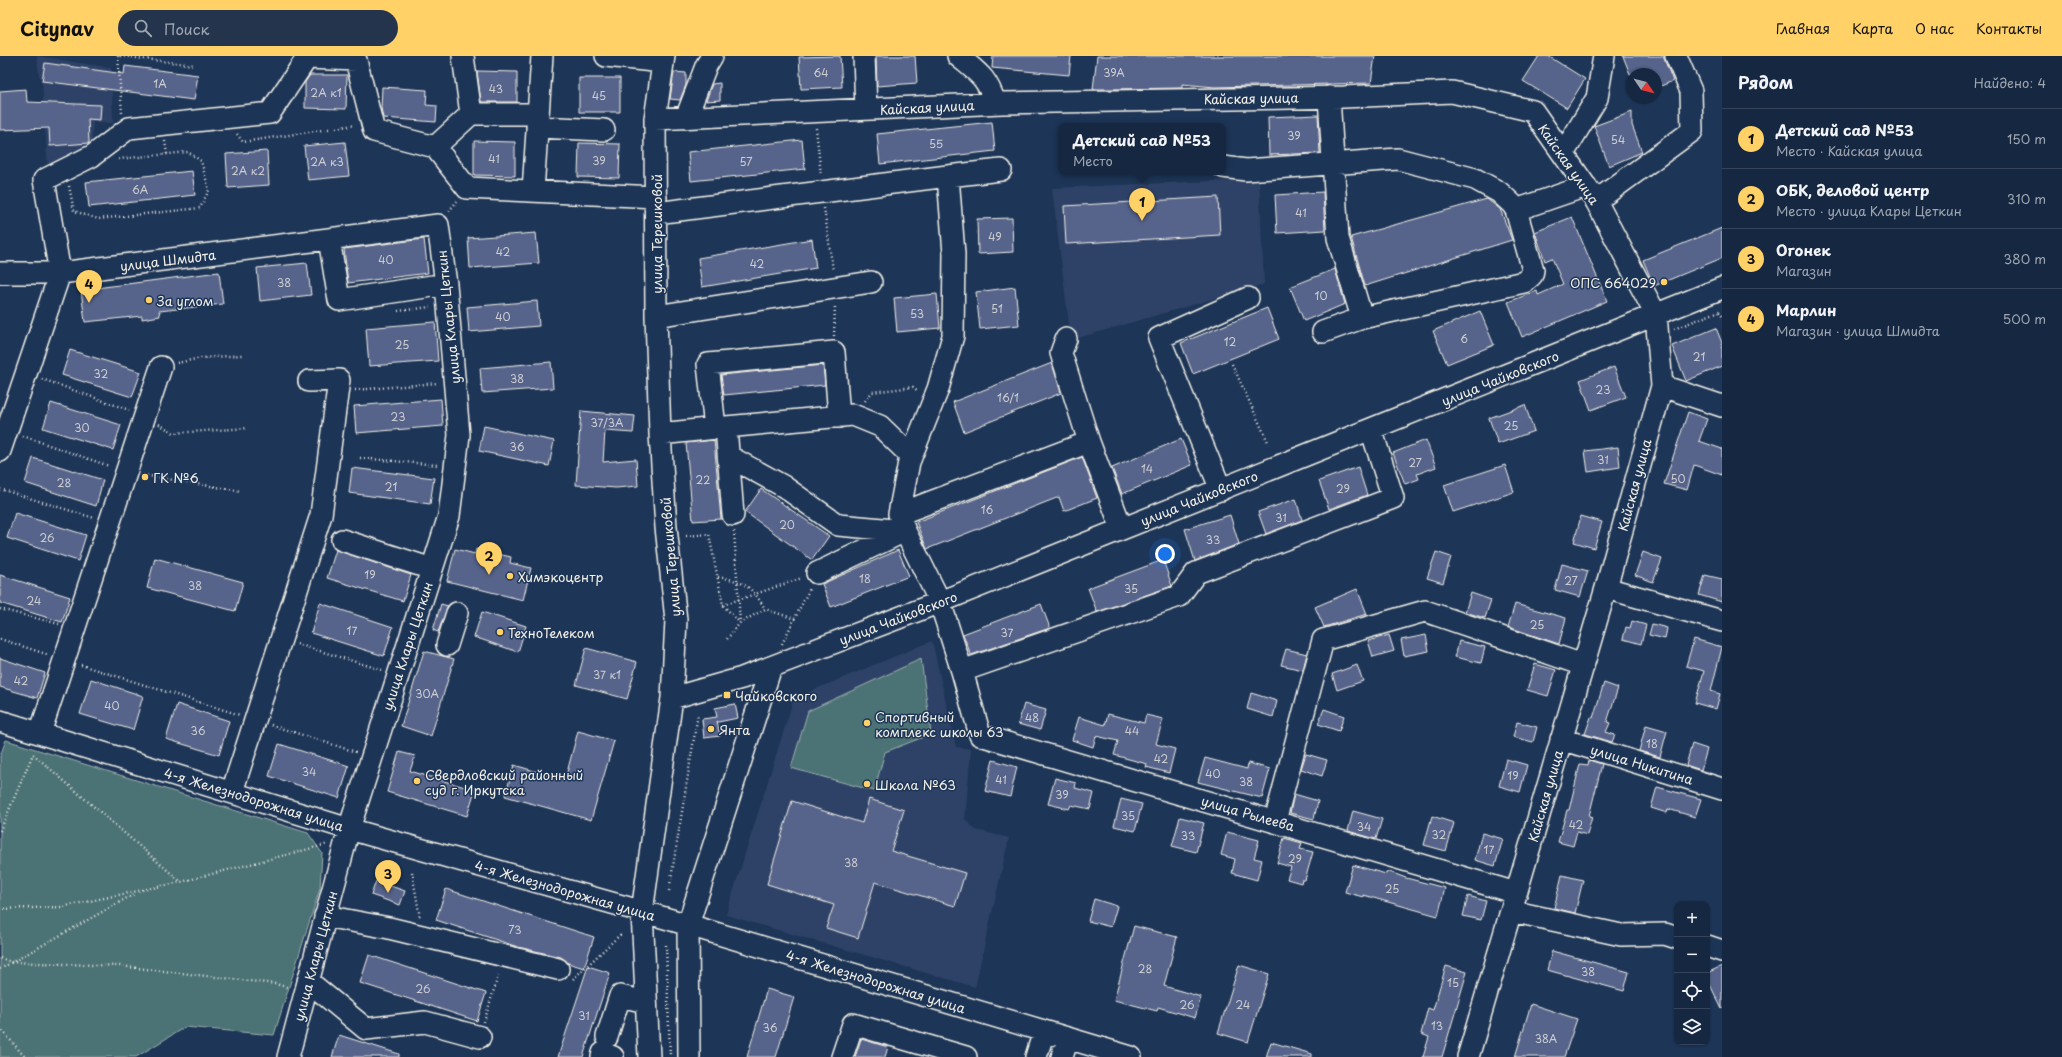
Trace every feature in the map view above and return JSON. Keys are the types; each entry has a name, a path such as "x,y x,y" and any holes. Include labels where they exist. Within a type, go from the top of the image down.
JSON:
{"street":[{"path":"463,56 471,114"},
{"path":"533,191 542,56"},
{"path":"606,56 664,59"},
{"path":"686,118 706,66 712,56"},
{"path":"864,56 866,109"},
{"path":"958,56 984,78 990,87 994,104"},
{"path":"1563,154 1597,98 1604,56"},
{"path":"1516,210 1591,193 1692,131 1691,91 1676,56"},
{"path":"0,452 60,273 44,180 92,156 130,128 270,114 307,58 355,58 374,131 435,147 467,188 533,191 656,205 822,192 1001,170"},
{"name":"улица Терешковой","path":"649,1057 642,912 672,698 676,620 666,527 660,434 656,316 655,119 664,59"},
{"name":"Кайская улица","path":"655,119 994,104 1329,97 1452,92 1533,111 1591,193 1656,315 1662,386 1606,588 1468,1057"},
{"path":"1329,97 1338,238 1362,318"},
{"path":"435,147 471,114 538,120 604,130"},
{"path":"1226,167 1246,170 1398,160 1474,179 1499,192 1512,204 1516,210 1534,270 1532,275 1524,282 1362,318 1323,332"},
{"path":"948,176 954,254 953,336 932,404 911,456 902,522 940,602 962,671 1179,596 1196,573 1393,498 1371,429"},
{"name":"улица Шмидта","path":"0,273 60,273 438,225"},
{"name":"улица Клары Цеткин","path":"288,1057 349,828 449,516 459,435 446,284 438,225"},
{"path":"329,240 339,300 446,284"},
{"path":"656,316 871,282"},
{"name":"улица Чайковского","path":"672,698 771,668 1221,490 1722,288"},
{"path":"1221,490 1159,338 1248,298"},
{"path":"1066,339 1062,353 1089,442 1122,529"},
{"path":"733,515 730,457 721,428 708,364 834,352 846,416"},
{"path":"40,733 161,367"},
{"path":"232,792 321,515 339,380 309,381"},
{"path":"1662,386 1722,406"},
{"path":"660,434 846,416 880,426 911,456"},
{"path":"817,573 902,522 1089,442"},
{"path":"730,457 783,486 838,525 902,522"},
{"path":"342,540 432,569"},
{"path":"1606,588 1722,621"},
{"path":"1275,821 1323,640 1425,611 1583,665"},
{"path":"447,645 457,613"},
{"path":"689,1057 688,925 771,668"},
{"name":"улица Рылеева","path":"962,671 980,735 1275,821 1514,902 1621,935 1665,934 1674,937"},
{"name":"4-я Железнодорожная улица","path":"0,721 349,828 688,925 1044,1031 1065,1048 1131,1057"},
{"name":"улица Никитина","path":"1562,739 1722,789"},
{"path":"325,916 423,936 504,955 564,975"},
{"path":"1710,947 1722,951"},
{"path":"308,981 366,1030 425,1022 480,1037"},
{"path":"607,1037 620,996 646,1002"},
{"path":"842,1057 853,1024 962,1056"},
{"path":"1036,1057 1044,1031"},
{"path":"602,1057 603,1053 613,1057"}],"path":[{"path":"123,133 119,56 194,65"},
{"path":"815,112 822,192 836,288 834,352"},
{"path":"223,118 243,142 372,123"},
{"path":"65,170 74,211 98,219 200,208 209,190 201,161 188,152 117,159"},
{"path":"438,225 467,188"},
{"path":"391,312 433,306"},
{"path":"1674,329 1720,311 1722,316"},
{"path":"161,367 201,358 242,356"},
{"path":"1232,364 1270,444"},
{"path":"36,377 145,416 174,433 248,428"},
{"path":"338,391 440,383"},
{"path":"846,416 872,392 913,387 932,404"},
{"path":"17,434 126,472 241,491"},
{"path":"360,458 455,467"},
{"path":"0,489 109,524"},
{"path":"733,515 740,623"},
{"path":"686,536 709,534 723,605 740,623"},
{"path":"723,605 817,573"},
{"path":"771,668 817,573"},
{"path":"718,578 738,580 757,594 765,609 795,619"},
{"path":"0,609 75,628"},
{"path":"727,639 740,623 765,609"},
{"path":"0,639 359,753"},
{"path":"281,639 385,671"},
{"path":"669,891 698,714"},
{"path":"0,831 33,754 181,882"},
{"path":"0,910 61,907 181,882 331,843"},
{"path":"412,872 423,936"},
{"path":"0,969 138,891"},
{"path":"564,975 621,934"},
{"path":"666,945 670,1057"},
{"path":"480,1037 504,955"},
{"path":"0,958 11,962 120,966 276,984"},
{"path":"0,1028 24,1057"}],"shaded area":[{"path":"37,56 111,68 113,123 93,122 92,146 48,169 42,81 39,75"},
{"path":"1259,179 1264,284 1071,340 1052,188"},
{"name":"Школа №63","path":"932,641 956,747 971,749 965,819 976,830 1009,838 975,987 726,915 794,698"}],"green space":[{"name":"Спортивный комплекс школы 63","path":"921,659 931,734 885,752 874,791 791,768 808,711"},
{"path":"6,740 308,833 322,853 320,888 274,1035 185,1027 136,1057 0,1057 0,756"}],"building":[{"path":"840,56 842,87 801,89 799,57"},
{"path":"876,56 915,56 917,83 877,86"},
{"path":"993,56 1071,56 1069,75 992,68"},
{"path":"1097,56 1375,56 1371,83 1215,87 1182,84 1182,88 1093,89"},
{"path":"1539,56 1548,56 1585,79 1567,108 1523,81"},
{"path":"1623,56 1663,56 1673,81 1662,86 1662,68 1628,68"},
{"path":"45,63 124,74 125,66 198,75 194,100 42,81"},
{"path":"477,71 517,72 517,102 481,102"},
{"path":"674,72 686,73 686,85 680,100 670,99"},
{"path":"310,75 347,75 346,109 305,108 305,82"},
{"path":"579,78 620,78 620,112 579,112"},
{"path":"720,83 720,100 706,101 712,84"},
{"path":"382,87 427,90 426,105 437,106 436,122 383,118 381,108"},
{"path":"26,89 27,102 101,105 100,120 88,119 89,143 50,146 49,128 0,130 0,91"},
{"path":"1632,112 1632,125 1642,152 1609,166 1594,126"},
{"path":"1318,115 1320,153 1269,155 1268,117"},
{"path":"992,122 995,151 880,164 877,134"},
{"path":"802,140 805,169 691,181 688,152"},
{"path":"474,141 515,142 515,176 474,175"},
{"path":"345,142 349,176 308,180 304,146"},
{"path":"579,143 620,144 619,178 578,177"},
{"path":"267,151 269,185 228,188 226,154"},
{"path":"192,171 195,195 89,207 86,182"},
{"path":"1323,192 1325,230 1277,233 1275,195"},
{"path":"1218,197 1220,235 1066,244 1064,206"},
{"path":"1487,199 1500,209 1512,240 1365,286 1351,237"},
{"path":"1572,217 1607,301 1522,337 1508,302 1537,291 1538,295 1563,284 1552,258 1545,261 1535,232"},
{"path":"1012,218 1013,252 978,254 977,219"},
{"path":"1722,228 1722,258 1654,286 1643,260"},
{"path":"536,233 539,263 470,268 468,238"},
{"path":"424,239 428,273 348,283 344,249"},
{"path":"812,239 816,268 702,287 698,258"},
{"path":"307,263 311,295 260,301 257,268"},
{"path":"1335,269 1345,304 1304,321 1290,287"},
{"path":"219,272 223,304 159,311 160,316 142,319 142,316 85,322 81,290"},
{"path":"1015,287 1019,325 980,329 976,292"},
{"path":"937,294 940,328 897,332 894,298"},
{"path":"537,301 539,326 469,332 467,307"},
{"path":"1267,308 1279,339 1193,374 1181,343"},
{"path":"1480,311 1494,345 1447,364 1433,331"},
{"path":"435,322 438,361 369,366 366,328"},
{"path":"1716,328 1722,343 1722,366 1686,381 1672,346"},
{"path":"70,350 141,372 132,397 62,375"},
{"path":"551,362 553,388 482,393 480,368"},
{"path":"1052,363 1061,393 964,432 953,402"},
{"path":"823,365 825,385 724,395 721,375"},
{"path":"1614,367 1626,397 1591,410 1580,380"},
{"path":"441,399 443,426 356,433 354,406"},
{"path":"51,403 121,425 113,450 43,428"},
{"path":"1525,405 1534,431 1498,444 1489,418"},
{"path":"581,411 635,416 633,433 605,431 603,462 636,459 638,486 616,488 576,485"},
{"path":"1688,412 1707,419 1699,441 1722,449 1722,475 1694,465 1687,490 1664,484"},
{"path":"484,426 554,441 549,466 479,451"},
{"path":"1181,439 1192,465 1122,494 1112,468"},
{"path":"714,440 721,519 693,521 686,443"},
{"path":"1426,440 1436,467 1417,474 1419,479 1405,484 1393,453"},
{"path":"1618,447 1620,467 1588,472 1585,451"},
{"path":"1082,457 1097,498 1064,511 1059,497 927,549 916,522"},
{"path":"33,458 103,480 96,506 25,483"},
{"path":"1505,465 1514,492 1453,512 1444,485"},
{"path":"1358,467 1367,495 1329,509 1319,481"},
{"path":"352,468 434,478 430,504 349,493"},
{"path":"761,489 829,536 812,560 745,512"},
{"path":"1296,499 1302,520 1266,534 1258,512"},
{"path":"15,513 86,535 78,561 7,538"},
{"path":"1230,515 1239,544 1195,561 1185,529"},
{"path":"1581,516 1602,522 1594,548 1574,542"},
{"path":"455,549 475,554 476,549 511,557 510,563 531,568 523,600 447,581"},
{"path":"336,550 411,575 403,601 327,578"},
{"path":"898,550 909,576 831,607 822,584"},
{"path":"1436,552 1451,557 1443,583 1427,578"},
{"path":"1643,552 1662,559 1653,582 1635,575"},
{"path":"155,558 243,582 235,611 147,588"},
{"path":"1163,560 1172,586 1097,612 1088,588"},
{"path":"1562,564 1588,571 1580,597 1555,590"},
{"path":"0,575 70,597 62,622 0,603"},
{"path":"1705,575 1722,579 1722,602 1699,595"},
{"path":"1357,589 1367,614 1324,627 1315,607"},
{"path":"1471,593 1491,600 1485,618 1465,612"},
{"path":"320,603 393,627 384,656 311,633"},
{"path":"441,604 448,606 438,632 433,630"},
{"path":"1041,604 1050,628 971,655 963,634"},
{"path":"1515,604 1566,618 1559,644 1508,627"},
{"name":"ТехноТелеком","path":"482,612 526,626 518,652 474,637"},
{"path":"1632,621 1646,625 1641,644 1623,639 1626,627 1630,628"},
{"path":"1652,624 1667,628 1665,639 1649,635"},
{"path":"1389,635 1394,651 1373,657 1368,641"},
{"path":"1426,635 1429,651 1404,656 1401,640"},
{"path":"1694,639 1722,647 1711,691 1720,694 1716,709 1695,703 1704,671 1686,666"},
{"path":"1459,641 1485,647 1481,663 1455,657"},
{"path":"586,648 637,662 627,699 576,685"},
{"path":"1286,649 1307,654 1303,670 1281,665"},
{"path":"424,651 454,659 431,736 401,726"},
{"path":"0,658 45,673 37,698 0,687"},
{"path":"1535,664 1556,670 1548,696 1527,690"},
{"path":"1357,665 1363,681 1337,690 1332,674"},
{"path":"91,679 143,696 133,730 80,714"},
{"path":"1604,683 1618,688 1607,722 1610,723 1606,732 1615,735 1612,742 1585,734 1591,717 1593,718"},
{"path":"1251,693 1277,701 1273,717 1247,709"},
{"path":"177,704 229,721 219,755 166,739"},
{"path":"735,704 738,718 717,721 720,736 704,738 702,719 717,717 715,708"},
{"path":"1024,704 1046,710 1040,730 1018,724"},
{"path":"1324,709 1344,716 1339,731 1318,724"},
{"path":"1108,714 1144,723 1146,715 1163,719 1156,744 1175,749 1169,773 1146,767 1147,764 1114,755 1118,741 1096,736 1093,747 1072,740 1079,717 1105,725"},
{"path":"1517,722 1537,727 1533,742 1513,737"},
{"path":"1646,725 1667,731 1660,757 1639,751"},
{"path":"578,731 614,741 591,820 505,796 514,765 565,780"},
{"path":"279,744 349,766 339,798 269,776"},
{"path":"1692,744 1707,749 1701,770 1686,765"},
{"name":"Свердловский районный суд г. Иркутска","path":"399,752 415,756 410,771 475,790 467,816 387,792"},
{"path":"1306,754 1327,760 1322,776 1301,769"},
{"path":"1205,758 1247,769 1248,763 1270,769 1262,798 1198,782"},
{"path":"1506,759 1527,765 1520,792 1499,786"},
{"path":"993,760 1017,767 1010,797 985,791"},
{"path":"1589,760 1602,764 1589,816 1592,817 1587,835 1577,832 1573,846 1558,842 1567,810 1569,810 1580,764 1588,765"},
{"path":"1055,778 1076,783 1075,788 1094,793 1090,809 1071,805 1069,809 1048,804"},
{"path":"1657,787 1701,799 1695,817 1668,809 1667,813 1651,808"},
{"path":"1294,794 1318,801 1314,819 1290,813"},
{"name":"Школа №63","path":"869,799 904,810 891,851 965,873 955,906 875,882 858,938 826,928 834,905 767,884 792,801 862,823"},
{"path":"1121,799 1142,804 1135,831 1114,826"},
{"path":"1353,811 1382,819 1376,839 1348,831"},
{"path":"1432,816 1454,823 1446,851 1424,845"},
{"path":"1180,817 1204,823 1196,852 1172,846"},
{"path":"1227,832 1259,840 1254,858 1262,860 1257,880 1232,873 1235,859 1221,855"},
{"path":"1482,833 1503,839 1495,866 1475,860"},
{"path":"1284,838 1302,843 1300,849 1313,852 1305,880 1302,880 1301,883 1287,879 1291,867 1277,863"},
{"path":"1353,865 1386,874 1387,871 1406,878 1445,888 1438,916 1363,895 1363,897 1345,892"},
{"path":"1562,875 1583,880 1575,913 1554,908"},
{"path":"376,881 405,891 400,905 371,895"},
{"path":"446,889 594,937 584,968 568,963 561,957 518,947 436,920"},
{"path":"1468,896 1486,901 1481,920 1463,916"},
{"path":"1094,899 1117,906 1111,927 1088,921"},
{"path":"1134,926 1177,937 1164,986 1201,997 1195,1018 1158,1007 1157,1011 1114,1000"},
{"path":"1552,951 1629,972 1624,991 1547,970"},
{"path":"369,955 486,993 477,1021 360,983"},
{"path":"1239,965 1269,974 1248,1042 1218,1033"},
{"path":"588,966 610,973 583,1057 558,1057"},
{"path":"1446,966 1467,972 1442,1057 1423,1057 1429,1037 1421,1034 1428,1008 1433,1010"},
{"path":"1722,966 1722,1009 1710,985 1710,972"},
{"path":"767,989 794,997 776,1057 747,1057"},
{"path":"1531,1004 1577,1019 1564,1057 1515,1057"},
{"path":"339,1035 399,1054 399,1057 332,1057"},
{"path":"861,1039 888,1047 885,1057 855,1057"},
{"path":"1271,1042 1312,1054 1312,1057 1266,1057"}],"place":[{"name":"Детский сад №53","path":"1142,221"},
{"name":"ОПС 664029","path":"1664,282"},
{"name":"За углом","path":"149,300"},
{"name":"Марлин","path":"89,303"},
{"name":"ГК №6","path":"145,477"},
{"name":"ОБК, деловой центр","path":"489,575"},
{"name":"Химэкоцентр","path":"510,576"},
{"name":"ТехноТелеком","path":"500,632"},
{"name":"Чайковского","path":"727,695"},
{"name":"Спортивный комплекс школы 63","path":"867,723"},
{"name":"Янта","path":"711,729"},
{"name":"Свердловский районный суд г. Иркутска","path":"417,781"},
{"name":"Школа №63","path":"867,784"},
{"name":"Огонек","path":"388,893"}]}
